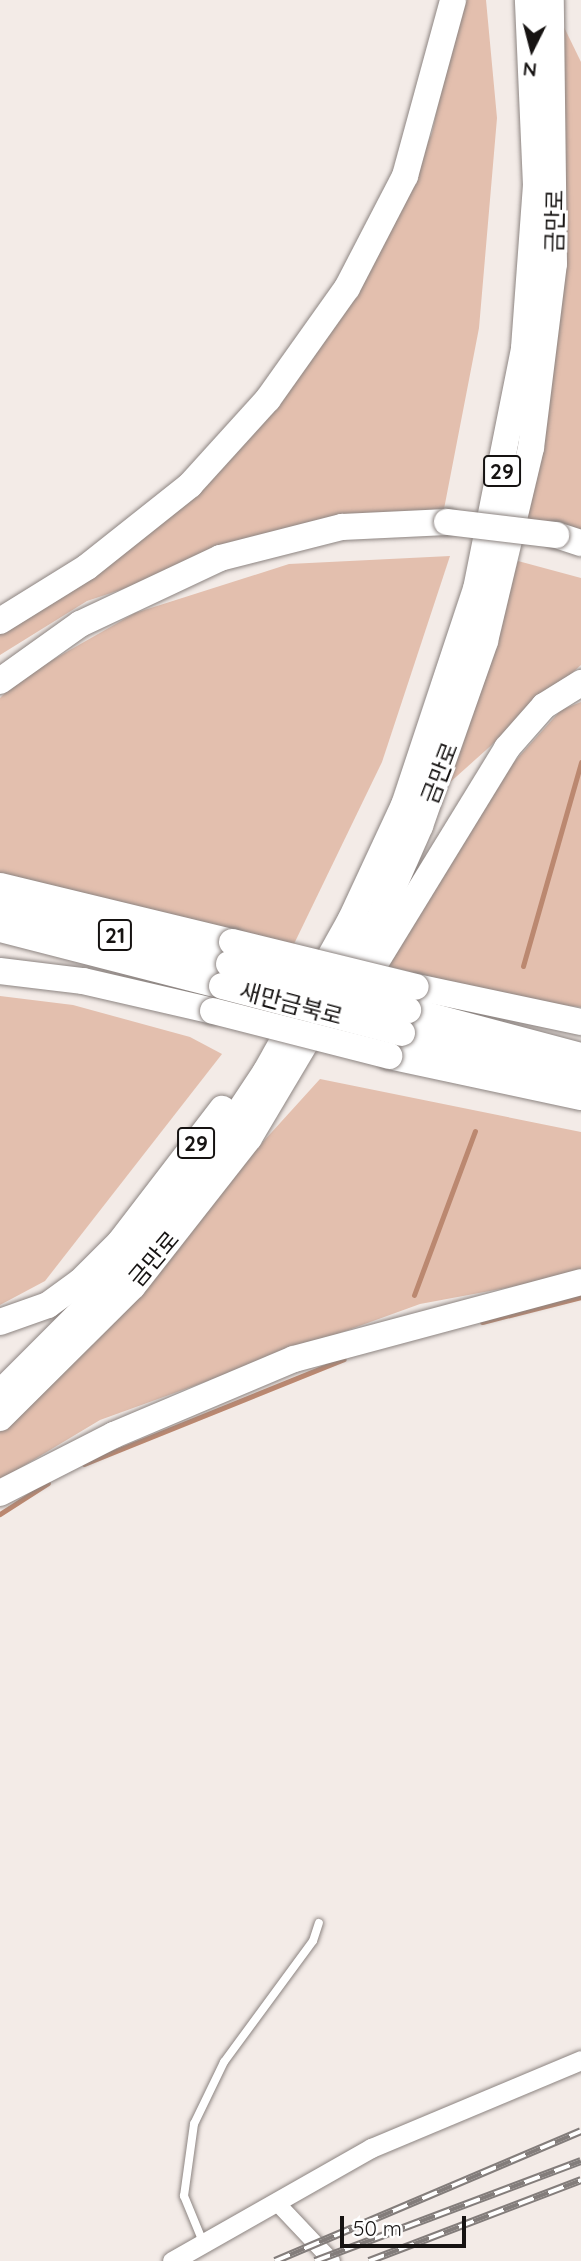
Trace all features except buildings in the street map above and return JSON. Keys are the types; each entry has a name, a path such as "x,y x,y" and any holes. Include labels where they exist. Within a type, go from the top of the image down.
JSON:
{"highway":[{"path":"0,621 87,567 190,485 268,399 347,288 405,176 453,0"},
{"name":"금만로","path":"0,1393 106,1287 203,1166 266,1072 351,919 404,805 445,690 476,590 504,461 533,268 528,0"},
{"name":"금만로","path":"0,1418 133,1286 249,1138 379,919 450,748 485,641 531,448 554,264 551,0"},
{"path":"0,681 80,624 220,558 342,527 447,522 569,539"},
{"path":"192,1212 316,1060 507,748 544,706 581,684"},
{"path":"0,886 228,964 408,1010 581,1022"},
{"name":"새만금북로","path":"0,907 581,1056"},
{"name":"29","path":"0,1322 48,1305 120,1242 220,1112 351,919"},
{"name":"새만금북로","path":"0,929 228,964"},
{"path":"0,971 83,981 389,1056 581,1097"},
{"name":"새만금북로","path":"408,1010 581,1080"},
{"path":"0,1493 114,1435 294,1359 581,1282"}],"street":[{"path":"172,2261 279,2205 371,2148 581,2060"},
{"path":"279,2205 332,2261"}],"lane":[{"path":"204,2244 184,2196 194,2124 224,2062 313,1941 319,1923"}],"shaded area":[{"path":"460,0 486,0 497,118 479,328 444,509 336,518 87,601 0,655 0,631 123,552 379,252 432,133"},
{"path":"562,23 581,62 581,530 527,521"},
{"path":"450,556 382,762 293,946 0,875 0,698 19,679 135,613 289,564"},
{"path":"518,561 581,578 581,665 447,785"},
{"path":"581,702 581,1007 532,1002 387,966 496,782 561,710"},
{"path":"0,996 73,1005 190,1037 222,1054 45,1281 0,1305"},
{"path":"320,1079 581,1132 581,1274 420,1304 100,1420 0,1480 0,1432"}],"waterway":[{"path":"523,966 581,762"},
{"path":"414,1295 475,1131"},
{"path":"482,1322 581,1297"},
{"path":"84,1464 344,1359"},
{"path":"0,1514 48,1483"}],"railway":[{"path":"275,2261 581,2131"},
{"path":"315,2261 581,2161"},
{"path":"369,2261 581,2180"}]}
